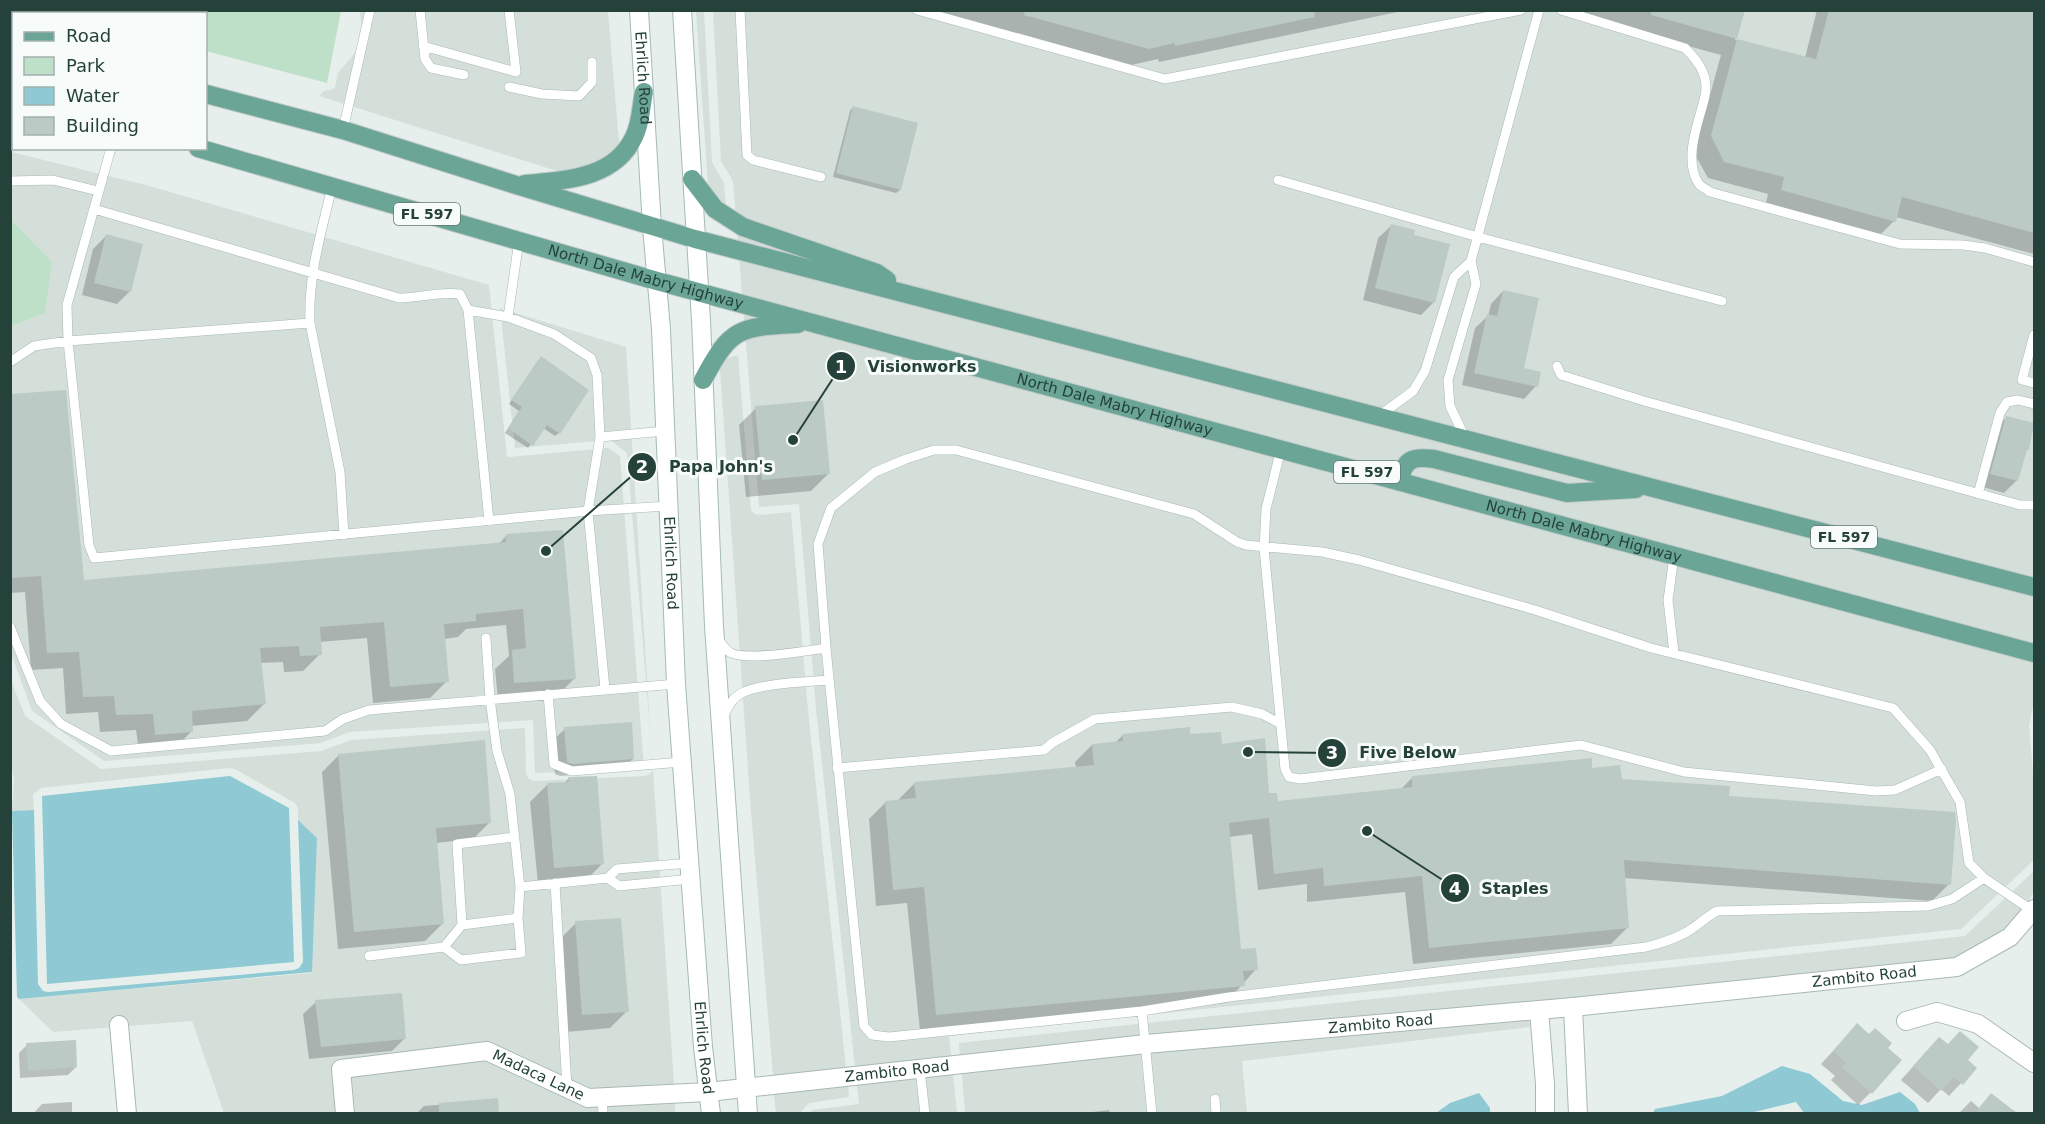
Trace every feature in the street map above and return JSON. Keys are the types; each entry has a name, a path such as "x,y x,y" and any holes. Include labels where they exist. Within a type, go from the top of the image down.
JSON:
{"main road":[{"path":"516,185 572,179 603,170 621,158 635,136 644,92"},
{"name":"FL 597","path":"207,94 343,130 652,227 2034,587"},
{"name":"North Dale Mabry Highway","path":"205,150 657,281 2034,653"},
{"path":"692,179 715,209 743,227 877,273 906,293"},
{"path":"704,380 717,355 738,332 761,326 817,323"},
{"path":"1399,481 1403,467 1410,460 1419,457 1567,492 1653,488"}],"street":[{"name":"Ehrlich Road","path":"639,10 657,281 676,684 703,1047 711,1113"},
{"path":"682,10 704,380 720,727 748,1113"},
{"name":"Zambito Road","path":"708,1092 1146,1044 1573,1007 1957,967 2010,937 2034,911"},
{"path":"1573,1007 1578,1113"},
{"path":"1539,1010 1545,1113"},
{"path":"1906,1021 1937,1012 1978,1024 2034,1063"},
{"path":"119,1025 127,1113"},
{"name":"Madaca Lane","path":"345,1113 341,1069 487,1051 603,1105 708,1092"}],"lane":[{"path":"343,130 370,10"},
{"path":"420,10 425,59 431,68 464,75"},
{"path":"423,46 516,72 509,10"},
{"path":"740,10 747,156 753,160 821,177"},
{"path":"917,10 1165,79 1521,10"},
{"path":"1465,438 1450,406 1448,380 1476,284 1471,261 1539,10"},
{"path":"1561,10 1685,48 1698,61 1707,90 1695,130 1692,149 1693,166 1699,184 1710,192 1900,244 1963,245 1985,248 2034,261"},
{"path":"509,87 542,94 579,96 592,82 592,62"},
{"path":"110,150 67,305 68,341 89,545 94,558 588,511 668,506"},
{"path":"10,181 53,180 98,191"},
{"path":"1278,180 1478,237 1722,301"},
{"path":"332,187 311,273 309,298 310,323 340,472 344,535"},
{"path":"94,209 399,298 421,298 443,291 460,294 468,310 489,520"},
{"path":"508,317 519,240"},
{"path":"1379,416 1413,391 1425,371 1455,277 1471,261"},
{"path":"468,310 508,317 554,334 591,357 597,375 600,437 588,511 605,689"},
{"path":"10,362 34,346 68,341 310,323"},
{"path":"2034,335 2022,380 2034,383"},
{"path":"1557,366 1561,375 1644,401 1978,494 2020,505 2034,505"},
{"path":"1978,494 2000,413 2007,402 2018,400 2034,404"},
{"path":"600,437 665,431"},
{"path":"1281,449 1266,509 1264,548 1285,769 1289,777 1300,778 1581,745 1684,772 1876,791 1895,790 1942,769"},
{"path":"1984,878 1952,899 1928,906 1717,911 1704,918 1692,929 1667,941 1646,946 1230,997 1142,1011 889,1037 872,1035 864,1026 837,768 818,544 831,508 875,472 934,450 956,450 1194,514 1237,542 1264,548 1322,552 1359,560 1535,610 1651,648 1893,708 1930,750 1960,802 1969,863 1984,878 2034,911"},
{"path":"1674,556 1668,600 1674,653"},
{"path":"714,626 723,646 730,652 740,655 769,655 826,648"},
{"path":"10,627 40,701 61,724 111,751 325,731 343,719 369,710 676,684"},
{"path":"444,947 461,960 521,953 518,918 520,886 510,794 497,751 490,699 486,638"},
{"path":"720,727 725,713 740,694 759,687 829,680"},
{"path":"548,694 554,764 572,771 682,762"},
{"path":"837,768 1044,750 1095,719 1232,707 1262,714 1281,724"},
{"path":"369,956 444,947 462,925 457,844 514,837"},
{"path":"520,886 608,878 617,869 690,871"},
{"path":"608,878 619,886 690,871"},
{"path":"555,883 567,1088"},
{"path":"462,925 518,918"},
{"path":"1142,1011 1152,1113"},
{"path":"920,1069 925,1113"},
{"path":"1215,1099 1216,1113"}],"shaded area":[{"path":"360,11 608,11 619,142 613,152 598,162 560,172 319,96 324,91 335,87 338,73 363,43"},
{"path":"696,11 704,11 712,162 724,183 726,207 721,204 708,185"},
{"path":"713,11 2034,11 2034,703 2029,725 2034,785 2034,860 1961,929 949,1036 957,1113 810,1113 812,1110 859,1104 816,709 799,504 759,507 733,181 721,161"},
{"path":"11,152 146,185 489,285 507,457 608,448 620,456 644,768 535,773 533,720 349,732 321,743 104,761 32,711 11,653"},
{"path":"500,308 626,347 651,741 627,453 610,440 515,448"},
{"path":"738,355 751,510 754,514 760,515 791,512 808,710 846,1068 773,1076 750,799 720,369 725,359"},
{"path":"10,678 25,716 101,769 321,751 351,740 525,728 526,773 533,781 645,776 653,770 674,1084 591,1089 492,1043 485,1042 340,1060 331,1070 335,1113 224,1113 192,1021 53,1032 19,999 311,973 317,838 298,820 298,808 295,803 235,769 229,768 41,788 33,794 34,810 12,811 14,782 10,749"},
{"path":"2034,871 2034,892 2025,906 2003,930 1954,958 1572,998 1145,1035 960,1056 959,1043 1965,936"},
{"path":"1529,1020 1530,1027 1242,1061 1247,1113 965,1113 962,1074 1147,1053"},
{"path":"485,1060 583,1106 675,1102 675,1113 355,1113 352,1077"},
{"path":"848,1086 849,1097 809,1103 800,1113 776,1113 774,1094"}],"green space":[{"path":"54,11 341,11 327,83 207,51 207,12"},
{"path":"11,220 52,262 45,313 11,326"}],"water":[{"path":"230,776 289,808 294,962 47,984 42,796"},
{"path":"34,810 38,984 43,991 299,968 303,962 298,820 317,838 312,972 19,999 17,997 12,811"},
{"path":"1782,1066 1810,1074 1843,1101 1862,1105 1900,1092 1915,1104 1920,1113 1804,1113 1796,1102 1750,1113 1653,1113 1655,1109 1722,1096"},
{"path":"1479,1093 1490,1108 1490,1113 1436,1113 1450,1103"}],"building":[{"path":"1025,10 1314,10 1315,17 1175,46 1175,43 1149,49 1024,15"},
{"path":"1651,10 1745,10 1737,39 1651,15"},
{"path":"1829,10 2034,10 2034,233 1902,197 1896,222 1781,190 1784,177 1724,162 1711,136 1737,39 1816,59"},
{"path":"853,106 918,123 901,190 836,173"},
{"path":"1391,224 1415,230 1414,235 1450,244 1435,303 1375,288"},
{"path":"106,234 143,244 131,292 94,283"},
{"path":"1503,290 1539,298 1524,368 1541,372 1538,387 1474,373 1487,314 1497,316"},
{"path":"541,356 589,390 560,434 547,425 533,446 508,428 522,407 511,400"},
{"path":"66,390 84,580 506,542 506,534 563,530 576,679 514,683 512,650 526,648 523,609 476,614 476,621 444,624 449,682 390,687 384,622 320,627 322,655 300,656 299,646 260,648 266,704 192,711 193,732 155,735 153,714 116,715 114,696 83,697 79,652 47,653 41,576 12,578 10,560 10,394"},
{"path":"823,400 830,474 762,480 755,406"},
{"path":"2006,416 2034,423 2029,450 2027,450 2018,481 1990,474"},
{"path":"632,722 634,759 573,764 567,762 564,727"},
{"path":"1190,727 1190,734 1221,732 1222,744 1265,738 1269,793 1277,793 1278,801 1412,787 1412,776 1592,758 1592,768 1620,765 1622,779 1730,786 1729,796 1955,812 1951,885 1624,860 1629,928 1429,948 1422,876 1324,886 1323,868 1274,874 1269,818 1229,823 1241,949 1256,948 1258,970 1243,971 1245,986 936,1015 924,887 893,890 885,801 916,798 914,782 1094,765 1092,744 1123,741 1122,734"},
{"path":"485,740 491,823 436,828 444,924 354,932 338,754"},
{"path":"597,776 604,864 554,868 547,783 569,782 568,777"},
{"path":"621,918 629,1012 582,1015 575,921"},
{"path":"402,993 406,1039 321,1047 315,1000"},
{"path":"1857,1023 1869,1034 1875,1028 1892,1043 1888,1048 1902,1060 1872,1094 1842,1067 1846,1063 1833,1051"},
{"path":"1960,1031 1979,1047 1968,1060 1977,1068 1963,1085 1954,1077 1941,1091 1913,1066 1939,1037 1948,1044"},
{"path":"76,1040 77,1067 28,1071 26,1043"},
{"path":"1991,1093 2017,1113 1975,1113"},
{"path":"498,1098 499,1113 439,1113 439,1103"}],"place":[{"name":"Visionworks","path":"793,440"},
{"name":"Papa John's","path":"546,551"},
{"name":"Five Below","path":"1248,752"},
{"name":"Staples","path":"1367,831"}]}
